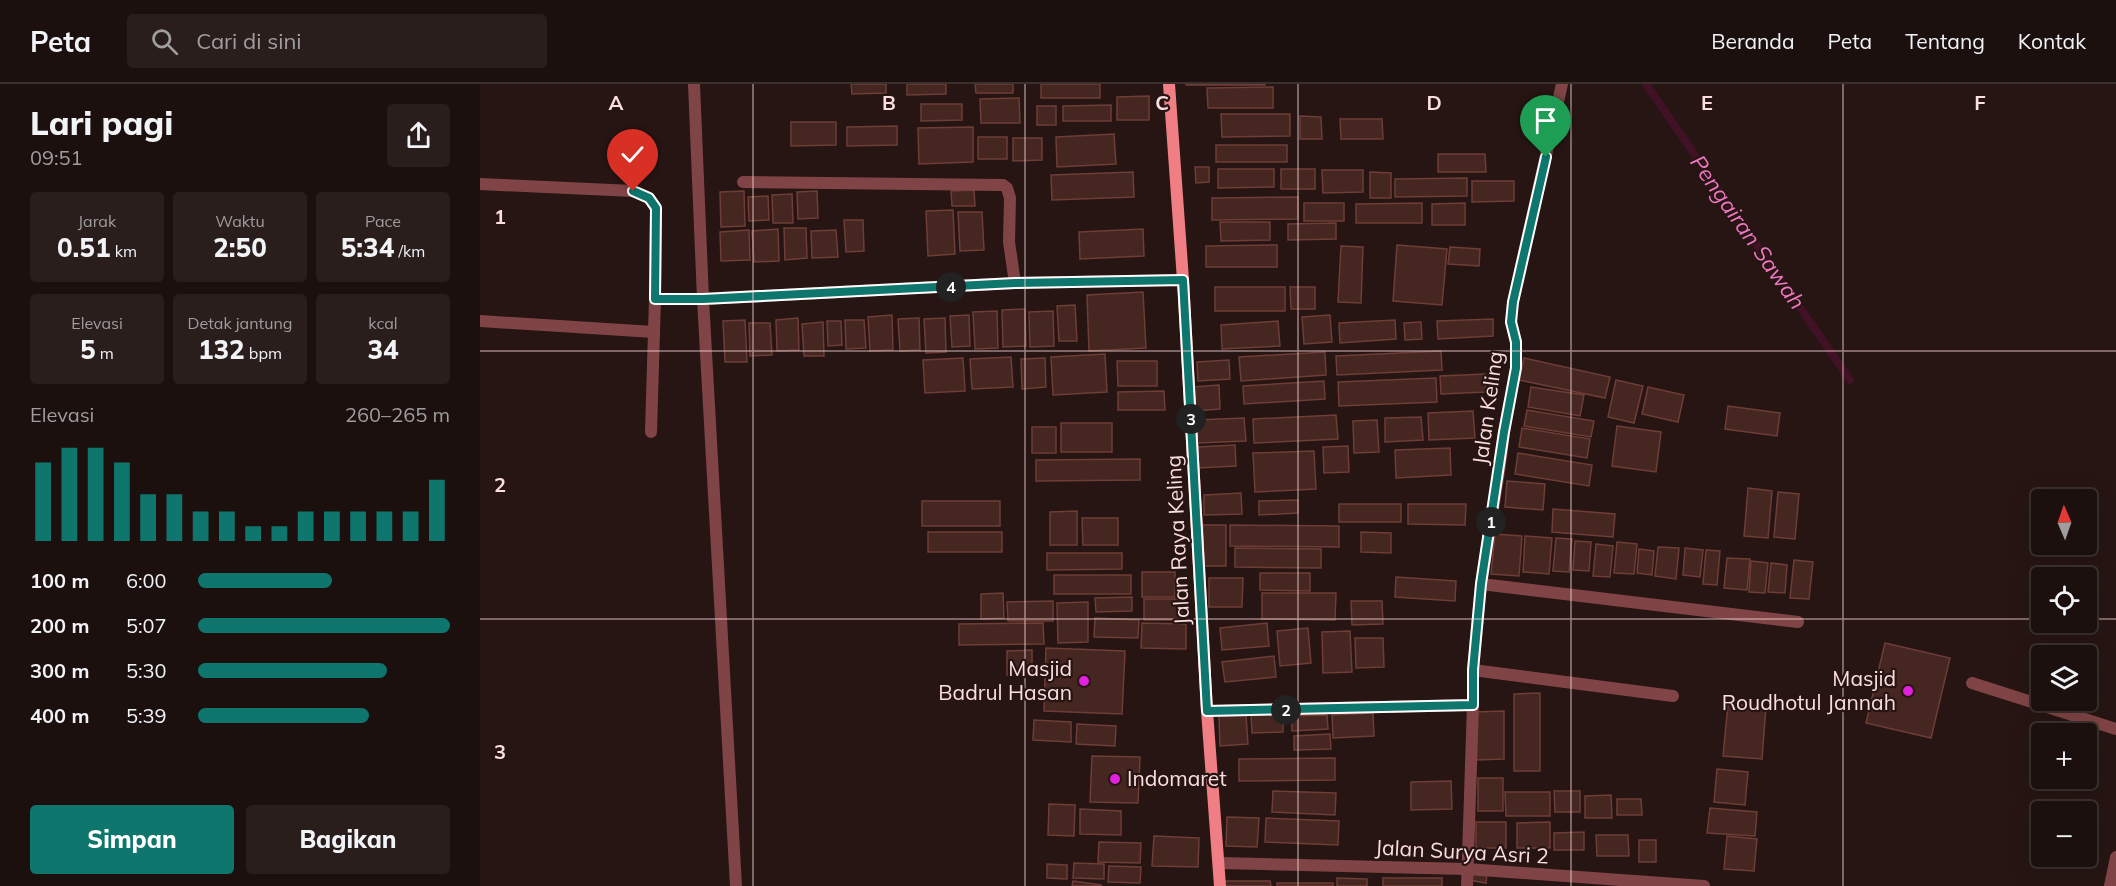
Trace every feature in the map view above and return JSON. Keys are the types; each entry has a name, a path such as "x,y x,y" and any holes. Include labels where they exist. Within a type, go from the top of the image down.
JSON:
{"street":[{"path":"694,84 703,299 736,886"},
{"name":"Jalan Raya Keling","path":"1169,84 1183,280 1207,711 1220,886"},
{"name":"Jalan Keling","path":"1467,886 1473,670 1481,584 1516,368 1516,342 1511,322 1513,302 1562,84"},
{"path":"743,182 1004,185 1010,198 1009,242 1015,283"},
{"path":"480,184 633,191 649,198 656,208 651,432"},
{"path":"655,299 703,299 1015,283 1183,280"},
{"path":"480,321 654,332"},
{"path":"1481,584 1798,622"},
{"path":"1473,670 1673,696"},
{"path":"1972,683 2116,729"},
{"path":"1207,711 1473,705"},
{"path":"2110,886 2116,857"},
{"name":"Jalan Surya Asri 2","path":"1219,863 1467,869 1704,886"}],"building":[{"path":"851,84 886,84 886,93 852,94"},
{"path":"907,84 946,84 946,94 907,95"},
{"path":"975,84 1013,84 1013,93 976,93"},
{"path":"1041,84 1100,84 1100,98 1041,98"},
{"path":"1265,84 1265,85 1186,85"},
{"path":"1273,87 1273,108 1208,108 1207,88"},
{"path":"1149,96 1149,120 1117,120 1117,97"},
{"path":"1019,98 1020,123 981,123 980,99"},
{"path":"921,104 962,104 962,120 921,121"},
{"path":"1111,105 1111,121 1063,121 1063,106"},
{"path":"1037,106 1056,106 1056,125 1037,125"},
{"path":"1221,114 1290,114 1290,136 1222,137"},
{"path":"1300,116 1321,117 1322,139 1300,139"},
{"path":"1340,119 1382,119 1383,139 1341,139"},
{"path":"791,122 836,122 836,145 791,146"},
{"path":"897,126 897,145 847,146 847,127"},
{"path":"973,127 973,162 919,164 918,128"},
{"path":"1114,134 1116,164 1057,167 1056,137"},
{"path":"978,137 1007,137 1007,159 978,159"},
{"path":"1013,138 1042,138 1042,160 1013,161"},
{"path":"1216,145 1287,145 1287,162 1216,162"},
{"path":"1438,154 1485,154 1486,172 1438,172"},
{"path":"1195,167 1209,167 1209,182 1196,183"},
{"path":"1218,169 1274,169 1274,187 1218,188"},
{"path":"1281,169 1315,169 1315,189 1281,189"},
{"path":"1322,170 1363,170 1363,192 1323,193"},
{"path":"1133,172 1134,197 1052,200 1051,175"},
{"path":"1370,172 1391,173 1391,198 1370,198"},
{"path":"1467,178 1467,196 1395,197 1395,179"},
{"path":"1472,181 1514,181 1514,201 1472,202"},
{"path":"974,190 975,206 952,206 951,191"},
{"path":"744,191 745,226 721,227 720,192"},
{"path":"817,191 818,218 798,219 797,192"},
{"path":"792,194 793,223 773,223 772,195"},
{"path":"768,196 769,220 749,221 748,197"},
{"path":"1298,197 1298,219 1212,220 1212,198"},
{"path":"1304,203 1344,203 1344,221 1304,221"},
{"path":"1422,203 1422,223 1356,223 1356,204"},
{"path":"1465,203 1465,225 1432,225 1432,204"},
{"path":"953,210 955,254 928,256 926,211"},
{"path":"958,212 982,212 984,250 960,251"},
{"path":"844,220 863,220 864,251 846,252"},
{"path":"1220,222 1270,222 1270,240 1221,241"},
{"path":"1336,223 1336,239 1288,240 1288,224"},
{"path":"784,228 806,228 807,258 785,260"},
{"path":"778,229 779,261 754,262 752,231"},
{"path":"1143,229 1144,256 1080,259 1079,232"},
{"path":"749,230 750,260 721,261 720,232"},
{"path":"836,230 838,257 812,258 811,231"},
{"path":"1277,245 1277,267 1206,267 1206,246"},
{"path":"1397,245 1447,249 1442,305 1393,301"},
{"path":"1341,246 1363,247 1361,303 1338,302"},
{"path":"1450,247 1480,249 1479,266 1448,264"},
{"path":"1215,287 1285,287 1285,311 1215,311"},
{"path":"1290,287 1315,287 1315,309 1291,309"},
{"path":"1143,292 1146,348 1089,351 1087,295"},
{"path":"1075,305 1077,341 1059,341 1057,306"},
{"path":"1025,309 1026,346 1003,347 1002,310"},
{"path":"997,311 998,348 975,349 973,312"},
{"path":"1053,311 1054,346 1030,347 1029,312"},
{"path":"892,315 893,350 870,351 868,317"},
{"path":"969,315 970,346 952,347 950,316"},
{"path":"1330,315 1332,342 1304,344 1302,317"},
{"path":"798,318 799,350 777,351 776,320"},
{"path":"919,318 920,350 900,351 898,319"},
{"path":"945,318 946,352 926,353 924,319"},
{"path":"1493,319 1493,336 1438,339 1437,321"},
{"path":"745,320 747,362 725,362 723,321"},
{"path":"845,320 864,320 866,348 846,349"},
{"path":"1395,320 1396,339 1340,343 1339,323"},
{"path":"827,321 841,321 842,345 828,346"},
{"path":"1278,321 1280,346 1222,349 1221,325"},
{"path":"823,322 824,356 804,356 802,324"},
{"path":"1421,322 1422,339 1405,340 1404,323"},
{"path":"749,323 770,323 772,355 750,356"},
{"path":"1441,351 1442,370 1337,375 1336,356"},
{"path":"1325,352 1326,375 1241,381 1239,357"},
{"path":"1105,354 1107,392 1053,395 1051,357"},
{"path":"1011,357 1013,387 972,389 970,359"},
{"path":"963,358 965,391 925,393 923,360"},
{"path":"1045,358 1046,387 1022,389 1021,359"},
{"path":"1524,358 1610,377 1605,398 1519,380"},
{"path":"1229,360 1230,379 1198,381 1197,362"},
{"path":"1117,361 1157,361 1157,386 1118,386"},
{"path":"1485,374 1486,392 1441,394 1440,376"},
{"path":"1436,378 1437,402 1339,406 1338,382"},
{"path":"1616,380 1643,386 1634,423 1608,417"},
{"path":"1324,381 1325,399 1244,404 1243,386"},
{"path":"1219,385 1220,409 1195,411 1193,387"},
{"path":"1531,387 1584,395 1580,416 1528,407"},
{"path":"1648,387 1684,395 1678,422 1642,414"},
{"path":"1164,391 1165,410 1118,410 1118,392"},
{"path":"1728,406 1780,413 1777,436 1725,429"},
{"path":"1527,410 1594,421 1591,437 1524,426"},
{"path":"1473,411 1475,438 1429,440 1428,413"},
{"path":"1336,415 1338,439 1254,443 1253,419"},
{"path":"1421,417 1423,440 1385,442 1385,418"},
{"path":"1244,418 1246,441 1197,443 1196,420"},
{"path":"1377,420 1379,452 1354,453 1353,421"},
{"path":"1061,423 1112,423 1112,452 1061,452"},
{"path":"1617,426 1661,432 1656,472 1612,466"},
{"path":"1032,427 1056,427 1056,453 1032,453"},
{"path":"1522,428 1590,439 1587,458 1519,447"},
{"path":"1235,445 1236,466 1198,468 1197,447"},
{"path":"1348,446 1349,472 1324,473 1323,447"},
{"path":"1450,448 1451,475 1396,478 1395,450"},
{"path":"1314,451 1316,489 1255,492 1253,453"},
{"path":"1518,453 1592,465 1589,486 1515,474"},
{"path":"1140,459 1140,480 1036,481 1036,460"},
{"path":"1507,481 1545,484 1543,510 1505,507"},
{"path":"1748,488 1772,491 1768,538 1744,536"},
{"path":"1778,492 1799,494 1795,539 1774,537"},
{"path":"1241,493 1242,514 1204,515 1204,495"},
{"path":"1298,500 1298,513 1259,515 1259,501"},
{"path":"922,501 1000,501 1000,526 922,526"},
{"path":"1339,504 1401,504 1401,522 1339,522"},
{"path":"1408,504 1466,504 1465,525 1408,524"},
{"path":"1553,509 1615,514 1613,537 1552,532"},
{"path":"1077,511 1077,545 1050,545 1050,512"},
{"path":"1082,518 1118,518 1118,545 1083,545"},
{"path":"1203,525 1226,525 1226,566 1203,566"},
{"path":"1230,525 1339,526 1339,547 1230,546"},
{"path":"928,532 1002,532 1002,552 928,552"},
{"path":"1361,532 1391,533 1391,553 1361,552"},
{"path":"1495,534 1522,536 1519,576 1491,574"},
{"path":"1525,536 1552,538 1549,574 1523,572"},
{"path":"1556,538 1572,539 1569,572 1553,571"},
{"path":"1575,541 1591,542 1589,571 1573,570"},
{"path":"1617,542 1637,544 1634,574 1614,573"},
{"path":"1596,544 1613,546 1610,577 1593,576"},
{"path":"1658,547 1679,548 1676,579 1655,576"},
{"path":"1235,548 1321,549 1321,568 1235,567"},
{"path":"1685,548 1703,550 1700,577 1683,575"},
{"path":"1639,549 1654,551 1652,575 1637,573"},
{"path":"1706,550 1720,551 1717,585 1703,584"},
{"path":"1047,553 1122,553 1122,569 1047,570"},
{"path":"1727,558 1750,559 1747,590 1724,588"},
{"path":"1794,560 1813,562 1809,599 1790,598"},
{"path":"1751,561 1768,563 1765,593 1749,592"},
{"path":"1771,563 1787,565 1785,593 1768,592"},
{"path":"1142,572 1175,572 1175,597 1142,597"},
{"path":"1260,573 1310,573 1310,591 1260,590"},
{"path":"1054,575 1131,575 1131,594 1054,594"},
{"path":"1396,577 1456,581 1455,601 1395,597"},
{"path":"1209,578 1243,578 1242,607 1209,607"},
{"path":"1003,593 1004,618 981,619 981,594"},
{"path":"1262,593 1336,593 1335,620 1262,619"},
{"path":"1132,597 1132,611 1096,612 1095,598"},
{"path":"1144,599 1182,599 1182,620 1144,620"},
{"path":"1053,601 1053,621 1008,621 1007,602"},
{"path":"1351,601 1382,601 1383,624 1352,625"},
{"path":"1088,602 1088,642 1058,643 1057,603"},
{"path":"1095,618 1139,620 1138,638 1094,637"},
{"path":"1043,623 1044,644 959,645 959,624"},
{"path":"1142,623 1186,624 1186,649 1141,648"},
{"path":"1267,623 1269,646 1222,650 1220,628"},
{"path":"1308,628 1311,663 1280,666 1277,631"},
{"path":"1350,631 1352,672 1323,673 1322,632"},
{"path":"1355,638 1383,638 1384,667 1356,668"},
{"name":"Masjid Roudhotul Jannah","path":"1885,643 1950,658 1931,738 1866,723"},
{"name":"Masjid Badrul Hasan","path":"1046,648 1125,651 1122,714 1044,711"},
{"path":"1032,650 1032,675 1007,675 1007,651"},
{"path":"1274,656 1276,677 1225,682 1222,662"},
{"path":"1540,693 1540,771 1514,771 1514,694"},
{"path":"1728,704 1766,707 1762,759 1723,756"},
{"path":"1504,711 1504,759 1476,760 1475,712"},
{"path":"1373,713 1374,736 1333,738 1332,715"},
{"path":"1283,714 1283,732 1252,733 1251,715"},
{"path":"1246,715 1248,744 1220,746 1219,716"},
{"path":"1327,715 1328,729 1292,731 1291,716"},
{"path":"1034,720 1071,722 1071,742 1033,740"},
{"path":"1077,724 1116,726 1115,746 1076,744"},
{"path":"1330,734 1331,749 1294,750 1294,736"},
{"name":"Indomaret","path":"1092,756 1140,757 1138,803 1090,802"},
{"path":"1335,758 1335,780 1239,781 1239,759"},
{"path":"1717,769 1748,772 1745,805 1714,802"},
{"path":"1478,778 1503,778 1503,811 1478,811"},
{"path":"1451,781 1452,809 1411,810 1411,782"},
{"path":"1273,791 1336,793 1335,815 1272,812"},
{"path":"1554,791 1580,791 1580,812 1555,812"},
{"path":"1505,792 1550,792 1550,816 1506,816"},
{"path":"1611,795 1612,818 1585,818 1585,796"},
{"path":"1617,799 1641,799 1642,815 1617,815"},
{"path":"1049,804 1075,805 1074,836 1048,835"},
{"path":"1710,808 1757,812 1755,836 1707,833"},
{"path":"1080,809 1121,811 1121,835 1080,834"},
{"path":"1227,817 1259,818 1257,847 1226,846"},
{"path":"1266,818 1339,821 1338,845 1265,842"},
{"path":"1476,822 1506,822 1506,848 1476,848"},
{"path":"1550,822 1550,848 1517,848 1517,823"},
{"path":"1584,832 1584,850 1554,850 1554,833"},
{"path":"1596,835 1628,835 1629,856 1597,856"},
{"path":"1154,836 1199,838 1198,867 1152,866"},
{"path":"1727,836 1757,839 1754,871 1724,869"},
{"path":"1639,840 1656,840 1656,862 1639,862"},
{"path":"1099,842 1141,843 1140,863 1098,862"},
{"path":"1074,863 1104,864 1104,879 1073,878"},
{"path":"1047,864 1067,865 1067,879 1047,878"},
{"path":"1109,866 1141,867 1140,883 1108,882"},
{"path":"1469,871 1487,872 1486,883 1469,880"},
{"path":"1337,878 1367,879 1367,886 1337,886"},
{"path":"1383,878 1442,878 1442,886 1383,886"},
{"path":"1073,881 1101,885 1101,886 1072,886"},
{"path":"1225,881 1270,881 1271,886 1225,886"},
{"path":"1277,883 1333,883 1333,886 1277,886"}],"waterway":[{"name":"Pengairan Sawah","path":"1646,84 1850,380"}],"place":[{"name":"Masjid Badrul Hasan","path":"1084,681"},
{"name":"Masjid Roudhotul Jannah","path":"1908,691"},
{"name":"Indomaret","path":"1115,779"}],"route":[{"path":"633,191 649,198 656,208 655,299 703,299 1015,283 1183,280 1207,711 1473,705 1473,670 1481,584 1516,368 1516,342 1511,322 1513,302 1546,157"}]}
